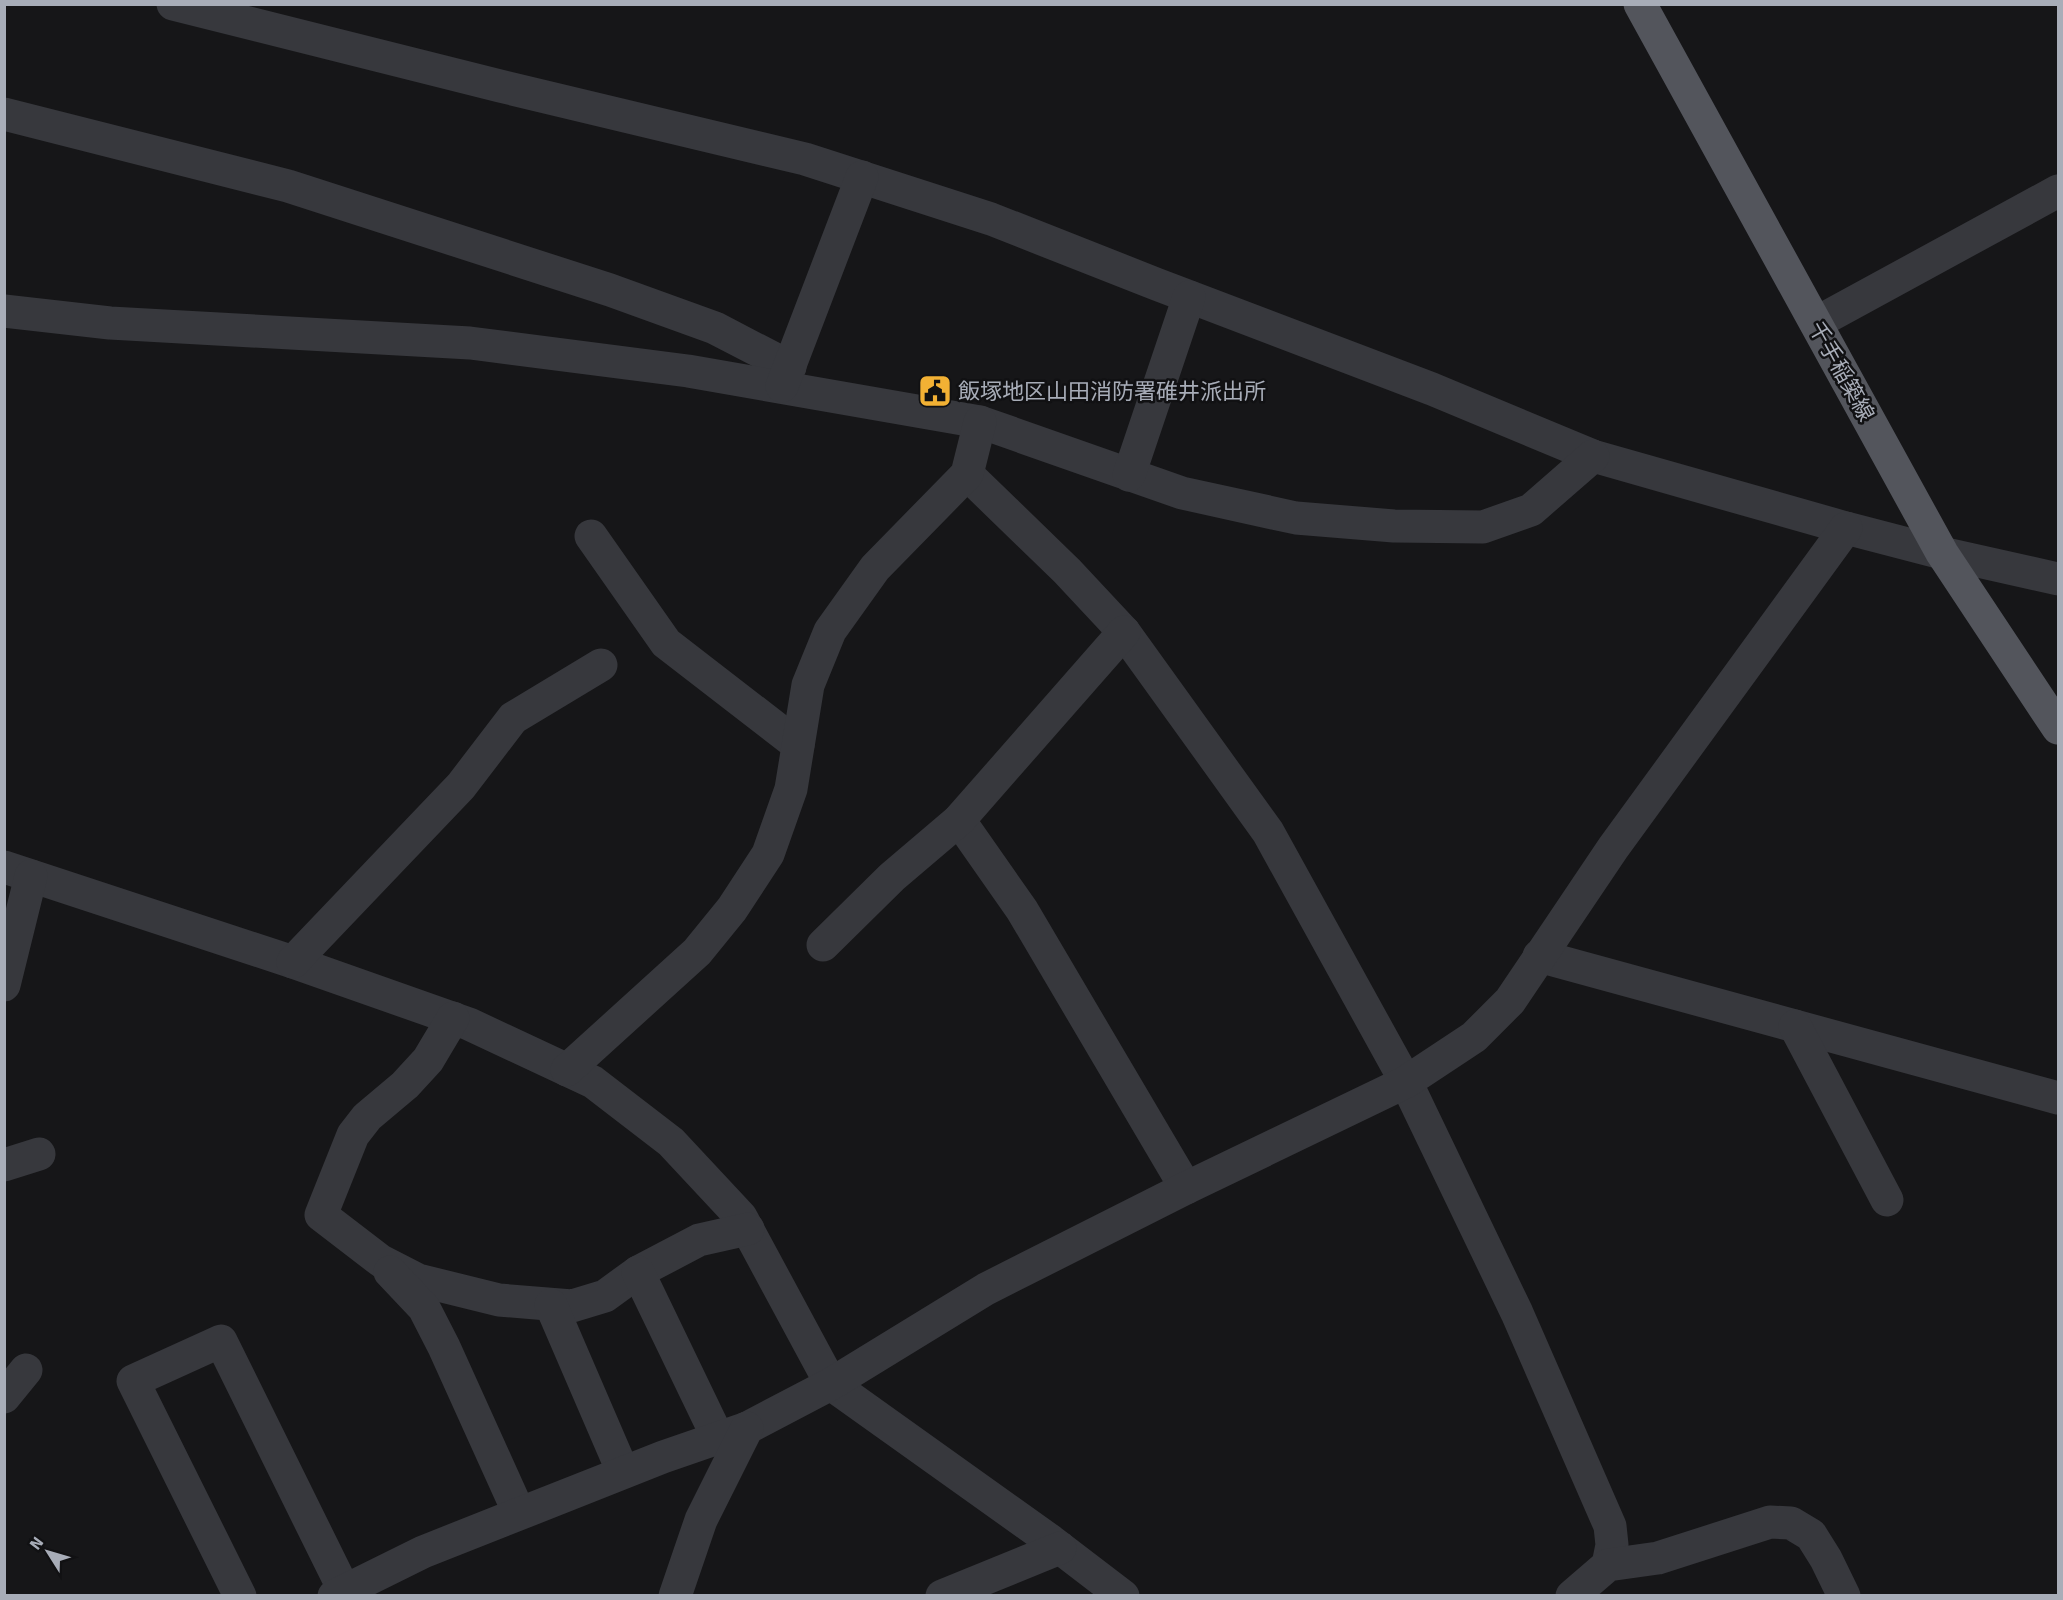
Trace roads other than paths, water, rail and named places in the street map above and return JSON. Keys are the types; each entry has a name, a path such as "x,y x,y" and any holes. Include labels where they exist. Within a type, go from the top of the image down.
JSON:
{"main road":[{"name":"千手稲築線","path":"1640,4 1942,553 2058,728"}],"street":[{"path":"173,4 804,159 991,219 1431,389 1593,456 1846,528 1942,553 2058,579"},
{"path":"4,114 288,186 599,286 715,328 786,377"},
{"path":"786,377 862,177"},
{"path":"1816,323 2058,191"},
{"path":"1129,475 1189,297"},
{"path":"4,311 110,324 470,343 688,370 786,377 980,422 1182,494 1296,518 1394,526 1483,527 1531,510 1593,456"},
{"path":"567,1070 697,952 732,909 768,855 791,789 808,685 830,631 875,568 967,474 980,422"},
{"path":"967,474 1067,571 1124,632 1268,832 1406,1082 1517,1313 1610,1526 1612,1545 1608,1565"},
{"path":"240,1596 133,1381 221,1341 339,1593 423,1552 623,1472 732,1433 831,1384 986,1289 1186,1188 1406,1082 1474,1037 1510,1001 1613,848 1846,528"},
{"path":"591,536 666,643 798,745"},
{"path":"824,945 892,877 958,820 1124,632"},
{"path":"293,962 461,786 513,718 601,665"},
{"path":"958,820 1023,910 1186,1188"},
{"path":"4,985 18,872 293,962 453,1018 593,1082 670,1142 741,1217 831,1384 1123,1596"},
{"path":"1539,956 2058,1098"},
{"path":"453,1018 428,1060 405,1085 367,1117 353,1135 321,1215 381,1262 424,1308 519,1513"},
{"path":"1795,1026 1887,1200"},
{"path":"4,1165 39,1155"},
{"path":"381,1262 418,1280 500,1300 572,1306 605,1296 638,1272 699,1240 748,1229"},
{"path":"638,1272 732,1433"},
{"path":"551,1305 623,1472"},
{"path":"4,1397 26,1370"},
{"path":"675,1596 732,1433"},
{"path":"1572,1596 1608,1565 1658,1558 1770,1522 1791,1523 1811,1535 1844,1596"},
{"path":"942,1596 1059,1548"}],"place":[{"name":"飯塚地区山田消防署碓井派出所","path":"935,391"}]}
